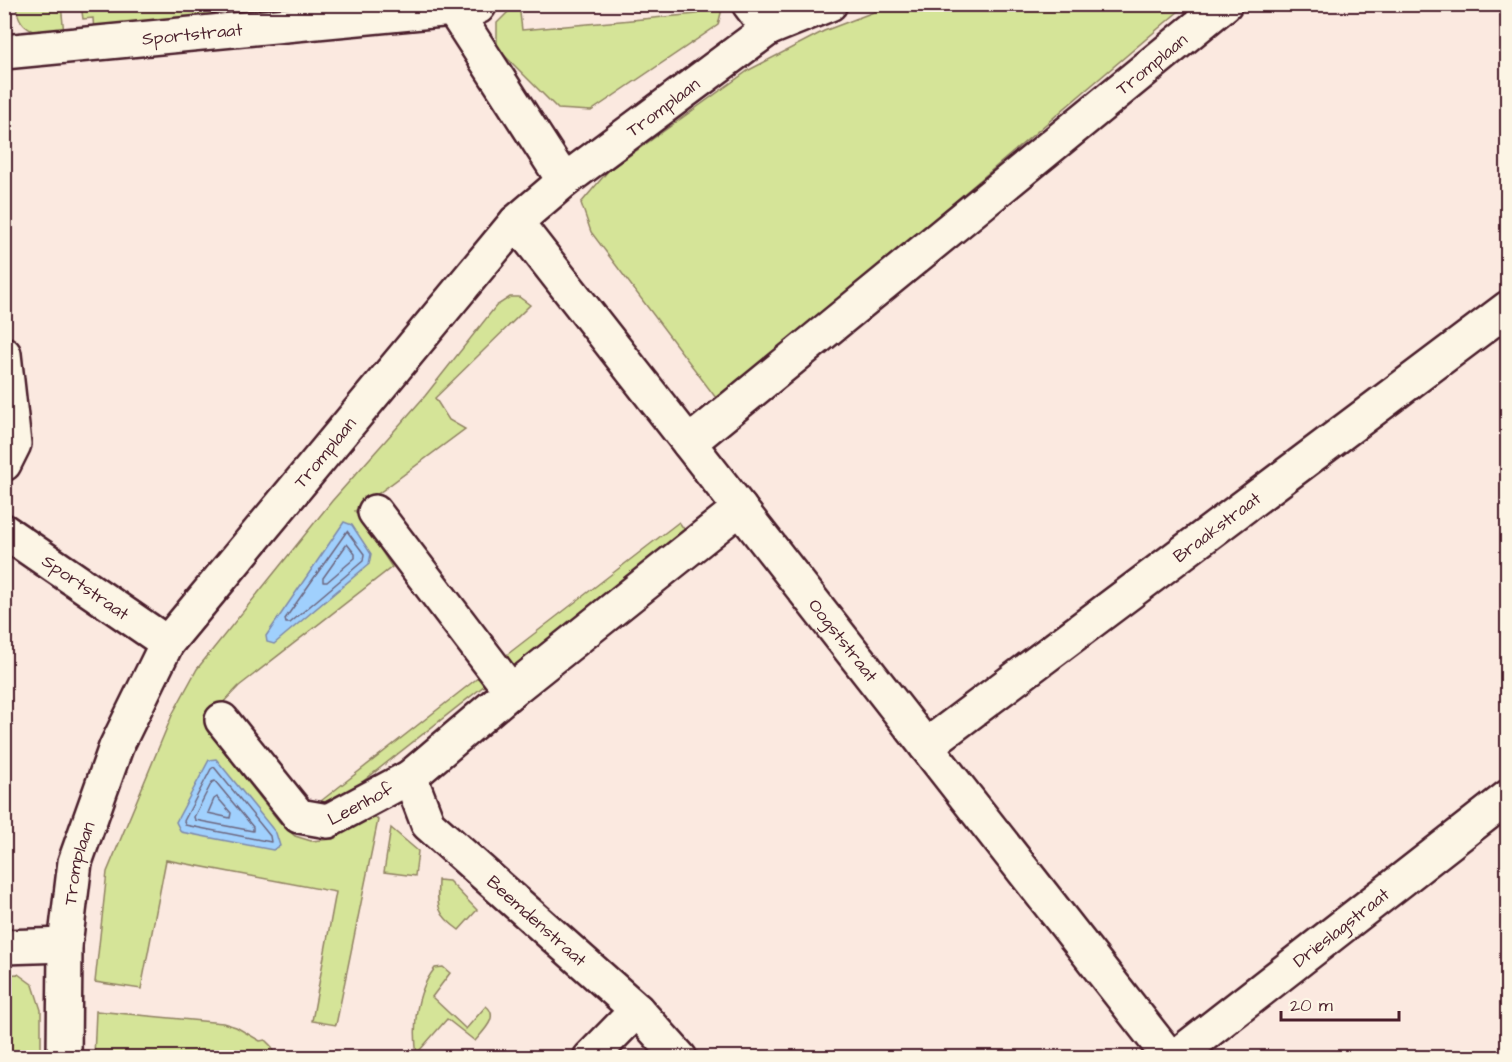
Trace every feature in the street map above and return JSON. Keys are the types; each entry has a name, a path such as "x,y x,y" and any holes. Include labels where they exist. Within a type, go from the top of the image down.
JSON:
{"street":[{"name":"Tromplaan","path":"64,1058 65,945 75,862 116,747 167,643 516,222 759,17 830,4"},
{"name":"Tromplaan","path":"689,443 1225,4"},
{"name":"Sportstraat","path":"4,52 466,7 564,181"},
{"name":"Oogststraat","path":"516,222 1172,1058"},
{"name":"Braakstraat","path":"926,746 1508,308"},
{"path":"4,354 14,444 4,464"},
{"name":"Leenhof","path":"222,720 299,816 328,821 410,777 512,691 740,507"},
{"path":"375,512 512,691"},
{"name":"Sportstraat","path":"4,531 167,643"},
{"name":"Beemdenstraat","path":"410,777 428,824 637,1010 680,1058"},
{"name":"Drieslagstraat","path":"1172,1058 1508,797"},
{"path":"4,946 65,945"},
{"path":"590,1058 637,1010"}],"green space":[{"path":"366,4 94,32 93,18 83,19 81,5"},
{"path":"16,5 61,5 64,33 47,34 32,31 21,22"},
{"path":"515,5 519,5 522,30 697,14 697,5 723,5 718,25 591,111 558,109 497,48 497,23"},
{"path":"892,5 1186,5 719,402 591,232 581,203 608,171 749,70 824,31"},
{"path":"510,297 519,297 530,305 435,398 449,420 465,429 355,511 392,567 239,686 212,714 227,736 219,745 281,824 295,836 311,841 333,839 368,817 375,817 378,820 336,1025 312,1021 336,892 166,860 141,989 95,982 107,872 173,713 197,669 332,501 425,396 496,306"},
{"path":"679,522 687,533 513,668 504,657"},
{"path":"479,677 485,685 328,809 321,801"},
{"path":"391,828 418,851 415,876 384,872"},
{"path":"438,880 449,881 477,910 459,930 442,914 438,903"},
{"path":"443,967 450,973 432,997 466,1029 486,1006 490,1010 491,1019 475,1041 447,1019 419,1051 424,1057 417,1057 415,1034 419,999 435,968"},
{"path":"18,974 33,985 41,1010 41,1057 10,1057 5,975"},
{"path":"96,1011 223,1023 236,1027 260,1041 265,1040 276,1057 94,1057"}],"water":[{"path":"344,522 352,525 371,554 369,564 274,644 267,642 266,636"},
{"path":"216,759 276,833 280,846 273,850 181,832 176,822 209,760"}]}
